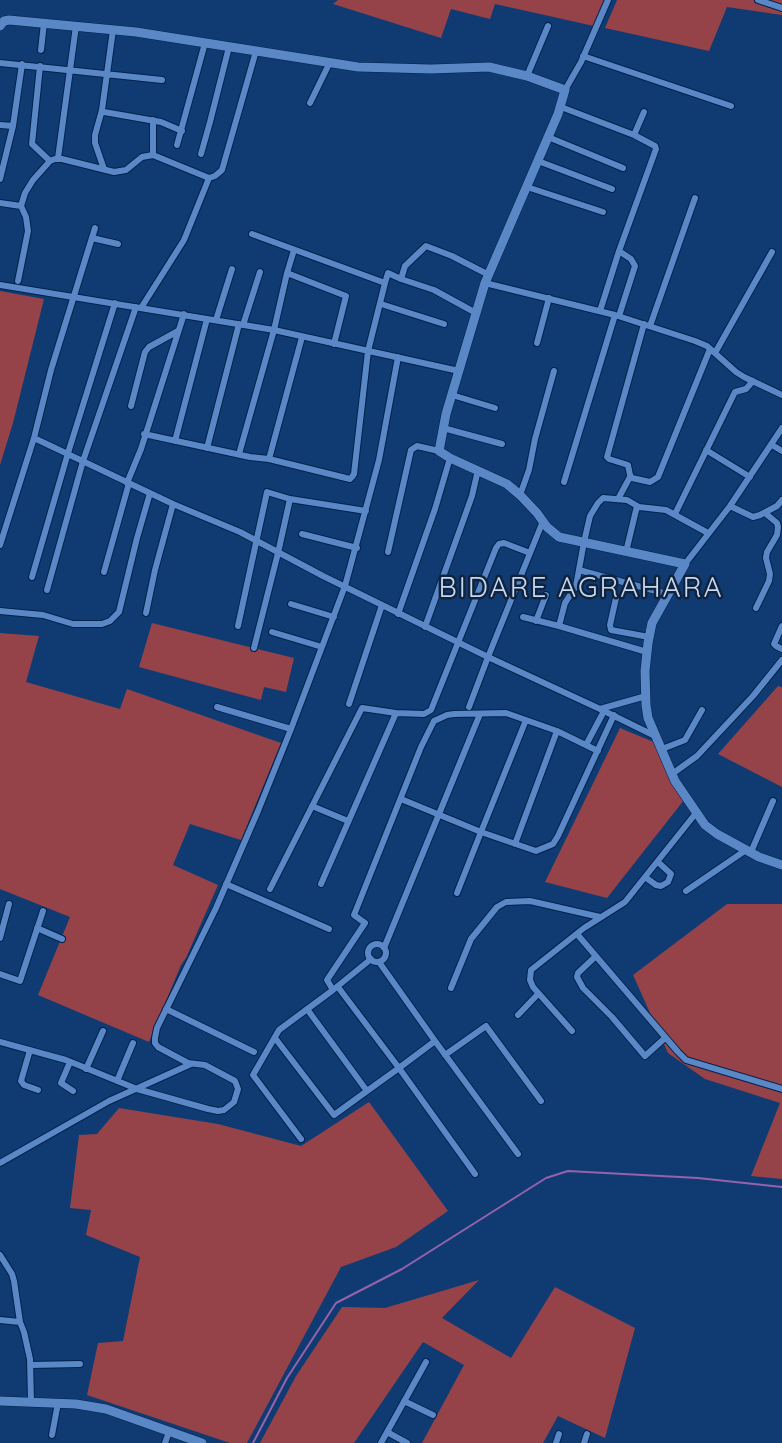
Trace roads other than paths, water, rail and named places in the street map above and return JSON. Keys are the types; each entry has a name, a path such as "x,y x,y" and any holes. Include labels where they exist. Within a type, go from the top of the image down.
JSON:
{"street":[{"path":"439,451 452,395 487,279 561,107 565,90 608,0"},
{"path":"758,0 782,8"},
{"path":"0,26 9,20 113,30 377,68 489,67 527,76 565,90"},
{"path":"41,50 44,23"},
{"path":"58,158 76,26"},
{"path":"527,76 548,26"},
{"path":"104,169 94,135 102,110 113,30"},
{"path":"177,145 205,43"},
{"path":"201,153 229,47"},
{"path":"18,281 28,231 21,206 33,180 50,161 58,158 114,172 126,170 142,157 153,155 209,178 215,176 222,170 256,51"},
{"path":"583,57 731,106"},
{"path":"310,103 330,62"},
{"path":"0,63 162,79"},
{"path":"0,179 13,126 22,64"},
{"path":"40,66 32,144 50,161"},
{"path":"561,107 634,135 655,146 656,151 600,311"},
{"path":"102,110 153,120 182,131"},
{"path":"634,135 644,112"},
{"path":"153,120 153,155"},
{"path":"0,125 13,126"},
{"path":"548,136 623,168"},
{"path":"538,161 611,189"},
{"path":"47,590 83,461 138,307 184,240 209,178"},
{"path":"527,187 603,212"},
{"path":"618,499 630,477 628,465 607,457 647,325 695,198"},
{"path":"0,203 21,206"},
{"path":"0,545 95,228"},
{"path":"252,233 385,283"},
{"path":"92,239 118,244"},
{"path":"401,279 405,266 426,246 452,256 487,279 617,315 695,341 713,351 736,372 782,395"},
{"path":"239,454 294,250"},
{"path":"564,482 635,266 631,259 619,251"},
{"path":"630,477 650,482 659,477 713,351 772,252"},
{"path":"216,320 232,269"},
{"path":"207,448 241,324 260,272"},
{"path":"287,273 346,296 334,344"},
{"path":"144,434 269,459 350,479 354,474 368,351 388,273 434,290 476,313"},
{"path":"0,285 241,324 459,372"},
{"path":"537,343 549,298"},
{"path":"33,577 115,303"},
{"path":"380,304 444,324"},
{"path":"104,572 128,483 184,314"},
{"path":"175,441 207,319"},
{"path":"131,406 145,352 178,331"},
{"path":"269,459 302,337"},
{"path":"0,1044 70,1062 137,1089 208,1109 218,1111 229,1107 237,1096 238,1085 235,1081 205,1065 188,1063 158,1047 155,1043 157,1028 226,884 291,729 334,617 357,548 379,460 398,357"},
{"path":"520,495 554,371"},
{"path":"675,514 735,393 746,389 752,381"},
{"path":"452,395 495,408"},
{"path":"443,428 502,444"},
{"path":"782,428 730,506 685,564 652,623 647,652 646,696 648,718 672,774 705,825 748,851 782,865"},
{"path":"34,438 173,504 257,540 398,614 656,737"},
{"path":"772,445 782,451"},
{"path":"388,552 411,450 417,446 439,451 507,484 559,537 685,564"},
{"path":"706,450 750,477"},
{"path":"398,614 450,458"},
{"path":"425,627 472,496 478,470"},
{"path":"238,626 267,492 290,499 366,511"},
{"path":"0,611 43,615 65,624 102,624 110,621 119,612 150,493"},
{"path":"559,626 565,604 576,586 590,516 603,498 627,500 646,509 666,510 708,533"},
{"path":"254,648 290,499"},
{"path":"730,506 752,517 765,513 782,500"},
{"path":"146,613 173,504"},
{"path":"626,552 637,506"},
{"path":"756,608 769,581 766,558 778,527 765,513"},
{"path":"469,707 543,521"},
{"path":"302,534 357,548"},
{"path":"270,889 362,708 424,714 430,710 496,548 504,543 530,553"},
{"path":"579,570 667,594"},
{"path":"536,621 546,595"},
{"path":"616,598 611,630 649,637"},
{"path":"291,604 334,617"},
{"path":"349,704 382,606"},
{"path":"523,617 647,652"},
{"path":"782,626 774,644 782,649"},
{"path":"272,632 322,647"},
{"path":"672,774 697,755 753,696 782,660"},
{"path":"586,745 602,710 646,696"},
{"path":"217,707 291,729"},
{"path":"662,749 685,740 702,710"},
{"path":"321,884 396,713"},
{"path":"301,1139 253,1075 279,1030 375,961 385,957 384,948 480,713"},
{"path":"475,1174 399,1068 327,980 365,923 354,915 434,721 447,715 506,713 557,731 598,751"},
{"path":"401,799 536,851 553,844 558,836 614,715"},
{"path":"457,892 526,720"},
{"path":"515,844 557,731"},
{"path":"686,891 748,851 773,801"},
{"path":"312,806 348,821"},
{"path":"572,1031 533,987 530,980 531,971 577,934 625,902 696,813"},
{"path":"645,877 656,885 661,886 668,882 671,874 658,862"},
{"path":"226,884 329,929"},
{"path":"451,988 471,939 497,907 506,902 530,901 600,918"},
{"path":"0,938 9,904"},
{"path":"0,974 20,981 43,911"},
{"path":"37,928 62,939"},
{"path":"577,934 686,1060 782,1090"},
{"path":"384,948 380,945 372,947 369,952 518,1154"},
{"path":"596,956 578,973 577,977 583,988 645,1056 665,1038"},
{"path":"518,1015 538,994"},
{"path":"166,1009 254,1052"},
{"path":"307,1010 367,1091"},
{"path":"445,1055 486,1026 541,1101"},
{"path":"86,1069 103,1031"},
{"path":"275,1038 334,1115 435,1041"},
{"path":"117,1081 133,1043"},
{"path":"30,1050 21,1081 38,1090"},
{"path":"70,1062 61,1083 73,1091"},
{"path":"0,1163 108,1101 193,1063"},
{"path":"0,1255 4,1269 14,1281 20,1322 31,1365 31,1401"},
{"path":"0,1321 20,1322"},
{"path":"381,1443 426,1363"},
{"path":"31,1365 80,1364"},
{"path":"0,1401 58,1403 106,1409 202,1443"},
{"path":"404,1401 433,1415"},
{"path":"52,1435 58,1403"},
{"path":"165,1443 169,1432"},
{"path":"387,1432 407,1443"},
{"path":"556,1443 559,1434"},
{"path":"584,1443 587,1434"}],"waterway":[{"path":"253,1443 287,1378 336,1303 402,1269 546,1178 568,1171 698,1178 782,1187"}],"district":[{"name":"BIDARE AGRAHARA","path":"581,589"}]}
